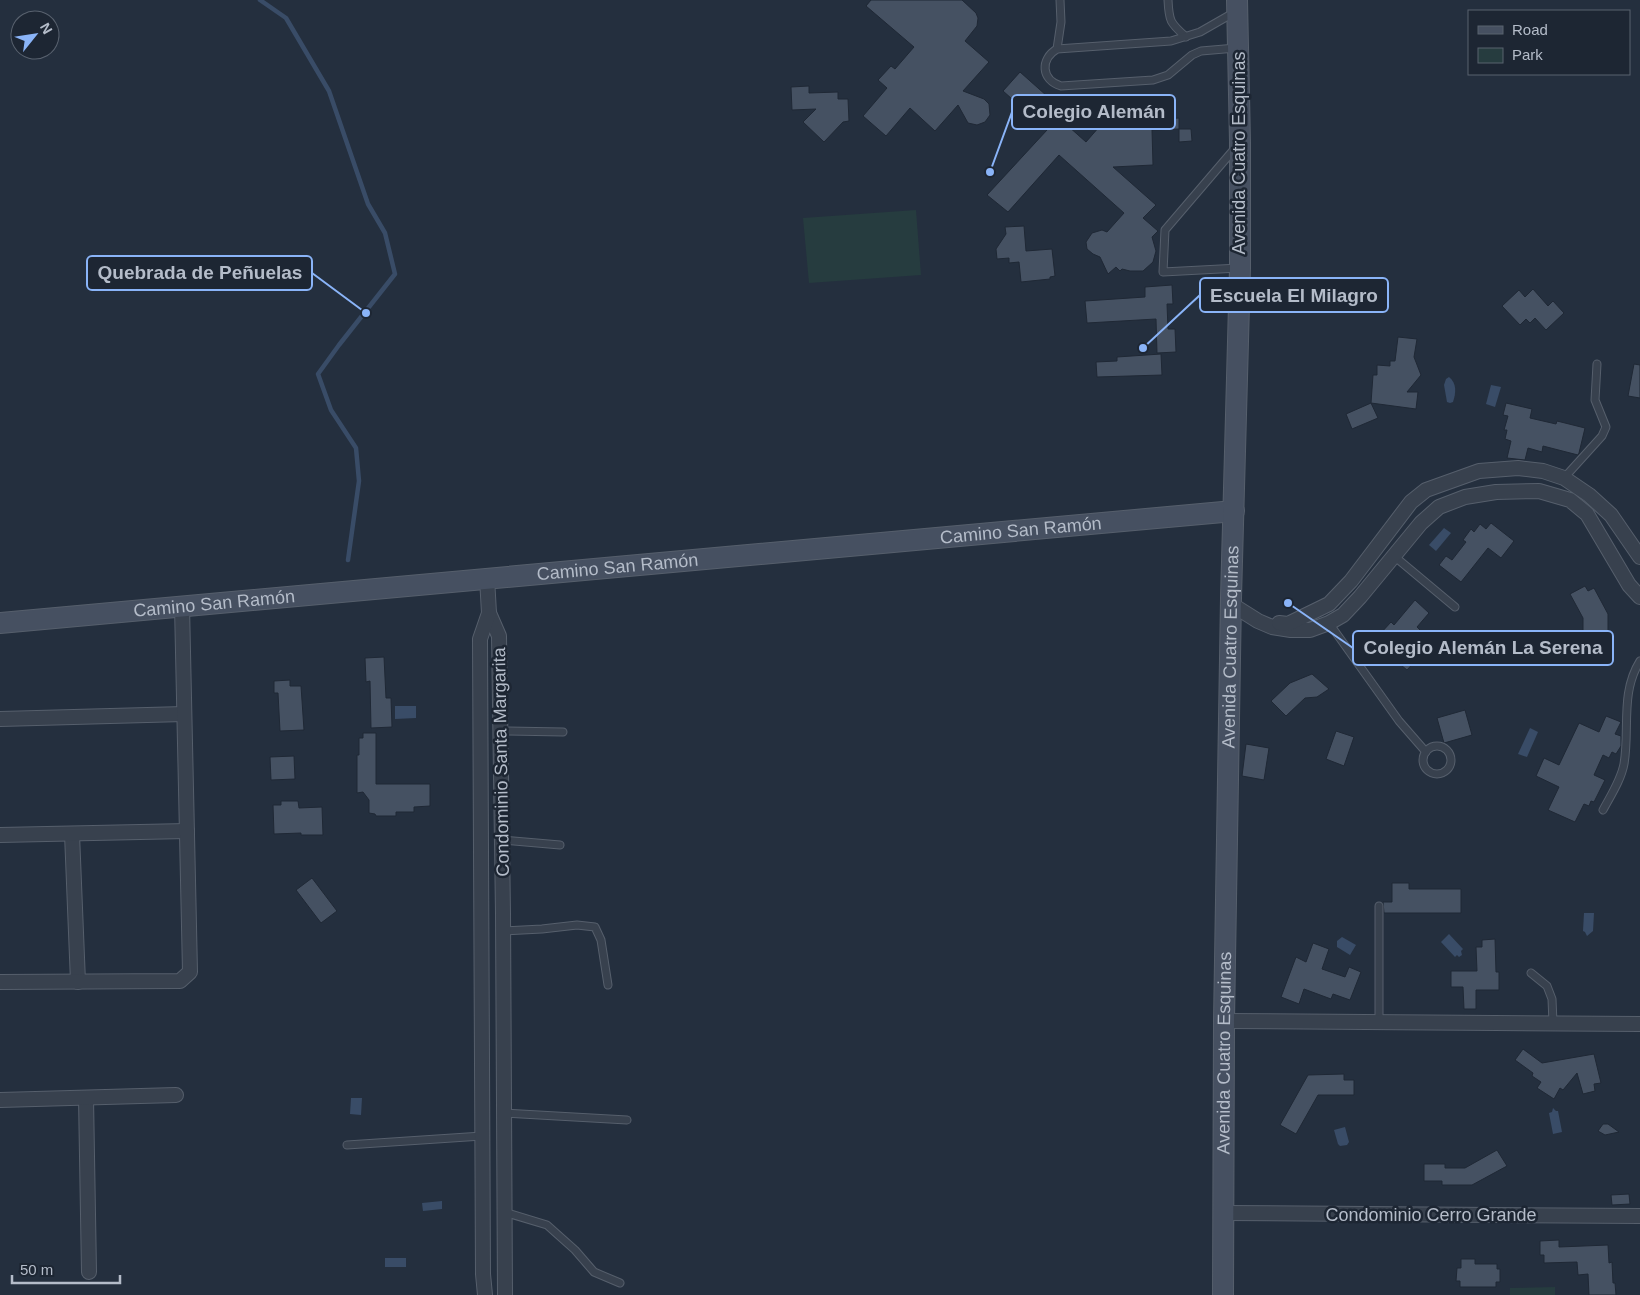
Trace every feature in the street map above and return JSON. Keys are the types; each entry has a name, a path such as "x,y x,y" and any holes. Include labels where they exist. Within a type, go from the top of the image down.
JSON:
{"main road":[{"name":"Avenida Cuatro Esquinas","path":"1223,1295 1224,1021 1231,601 1240,268 1237,5"},
{"name":"Camino San Ramón","path":"0,623 1234,511"}],"street":[{"path":"1231,601 1270,622 1288,624 1329,604 1351,581 1412,502 1426,490 1479,471 1518,468 1543,471 1564,478 1589,495 1611,515 1640,557"},
{"path":"1546,493 1564,478"},
{"path":"1231,601 1258,621 1272,627 1310,630 1343,615 1421,523 1438,507 1465,498 1496,492 1539,491 1570,500 1587,514 1628,585 1640,597"},
{"name":"Condominio Santa Margarita","path":"486,1295 483,1274 480,639 489,613 488,578"},
{"path":"0,982 180,981 190,972 182,606"},
{"name":"Condominio Santa Margarita","path":"489,613 499,636 505,1295"},
{"path":"0,719 184,714"},
{"path":"0,835 187,831"},
{"path":"72,834 78,982"},
{"path":"481,912 503,913"},
{"path":"1224,1021 1640,1024"},
{"path":"0,1100 176,1095"},
{"path":"86,1098 90,1272"},
{"path":"482,1151 504,1150"},
{"name":"Condominio Cerro Grande","path":"1223,1213 1640,1216"}],"lane":[{"path":"1057,49 1061,22 1060,0"},
{"path":"1168,0 1169,18 1186,37"},
{"path":"1237,5 1213,26 1171,41 1057,49 1048,57 1045,69 1050,80 1061,86 1153,80 1168,75 1192,55 1201,51 1238,48"},
{"path":"1240,142 1165,230 1163,272 1240,268"},
{"path":"1564,478 1602,436 1606,427 1595,400 1597,364"},
{"path":"1394,556 1455,607"},
{"path":"1329,623 1398,722 1426,752"},
{"path":"1603,810 1618,783 1624,764 1628,694 1635,669 1640,661"},
{"path":"500,731 563,732"},
{"path":"502,840 560,845"},
{"path":"1379,906 1379,1022"},
{"path":"503,931 542,929 577,924 594,927 601,940 608,985"},
{"path":"1531,972 1547,986 1552,999 1553,1023"},
{"path":"504,1113 627,1120"},
{"path":"347,1145 482,1136"},
{"path":"504,1212 547,1225 575,1250 594,1272 620,1282"}],"green space":[{"path":"916,210 921,275 809,283 803,218"},
{"path":"1555,1287 1555,1295 1510,1295 1510,1288"}],"water":[{"path":"1449,377 1452,379 1455,388 1453,402 1450,403 1447,402 1444,385"},
{"path":"1491,385 1501,387 1495,407 1486,404"},
{"path":"1444,528 1451,533 1436,551 1429,545"},
{"path":"395,706 416,706 416,718 395,719"},
{"path":"1530,728 1538,732 1527,757 1518,754"},
{"path":"1584,913 1594,913 1593,931 1587,936 1583,931"},
{"path":"1449,934 1463,949 1461,951 1462,955 1459,957 1457,955 1455,957 1441,942"},
{"path":"1342,937 1356,945 1350,955 1337,947 1337,941"},
{"path":"351,1098 362,1098 361,1115 350,1114"},
{"path":"1553,1108 1558,1111 1562,1132 1553,1134 1549,1113 1552,1112"},
{"path":"1345,1127 1349,1142 1347,1145 1340,1146 1334,1130"},
{"path":"442,1201 442,1209 423,1211 422,1203"},
{"path":"385,1258 406,1258 406,1267 385,1267"}],"building":[{"path":"871,0 962,0 976,13 978,18 977,26 965,41 989,62 963,91 984,99 989,104 990,115 985,122 977,125 968,123 958,105 935,131 910,108 886,136 863,116 887,88 878,80 891,66 895,69 914,47 866,6"},
{"path":"1020,72 1056,104 1050,110 1086,142 1126,96 1152,120 1179,118 1179,129 1152,130 1153,165 1113,167 1156,205 1143,218 1158,231 1152,237 1156,251 1153,262 1143,271 1122,269 1120,271 1116,267 1108,274 1100,257 1087,249 1086,242 1092,233 1102,230 1107,232 1124,213 1059,155 1008,212 987,195 1047,130 1003,91"},
{"path":"809,86 809,93 838,92 838,99 848,99 849,121 843,122 824,142 803,122 816,109 792,110 791,87"},
{"path":"1179,129 1191,129 1192,141 1179,142"},
{"path":"1024,226 1026,251 1052,249 1055,276 1050,277 1050,279 1021,282 1019,262 1009,263 1009,258 997,259 996,249 1006,234 1005,227"},
{"path":"1172,285 1173,304 1167,304 1168,329 1175,329 1176,352 1157,353 1156,319 1087,323 1085,301 1145,297 1145,287"},
{"path":"1533,289 1548,306 1553,301 1564,313 1546,330 1535,318 1530,323 1526,319 1520,325 1502,306 1519,290 1525,297"},
{"path":"1398,337 1417,339 1414,357 1421,375 1407,392 1418,392 1416,409 1371,403 1373,375 1377,375 1377,365 1390,366 1390,361 1395,361"},
{"path":"1161,354 1162,375 1097,377 1096,362 1117,361 1117,357"},
{"path":"1634,364 1640,365 1640,398 1628,396"},
{"path":"1371,403 1378,418 1352,429 1346,414"},
{"path":"1506,403 1532,409 1530,418 1556,424 1557,421 1585,428 1578,455 1543,446 1542,452 1528,448 1525,460 1507,458 1511,441 1505,439 1507,430 1504,430 1508,416 1503,415"},
{"path":"1491,523 1514,541 1501,558 1488,548 1461,582 1439,565 1446,556 1452,560 1466,542 1463,540 1471,529 1474,532 1480,524 1486,529"},
{"path":"1585,586 1588,591 1594,588 1608,614 1608,635 1605,635 1605,650 1583,650 1583,618 1570,594"},
{"path":"1415,600 1429,613 1417,627 1420,630 1404,648 1417,659 1407,670 1395,660 1391,664 1379,654 1383,650 1376,644 1383,636 1380,634 1391,622 1394,625"},
{"path":"384,657 386,698 391,698 392,727 371,728 370,681 366,682 365,658"},
{"path":"1312,674 1329,689 1317,697 1305,698 1286,716 1271,701 1290,683"},
{"path":"290,680 290,686 301,686 304,730 280,731 278,693 274,693 274,681"},
{"path":"1465,710 1472,735 1444,743 1437,718"},
{"path":"1606,716 1621,722 1615,734 1621,736 1621,746 1616,754 1612,752 1609,758 1603,755 1594,775 1605,780 1594,802 1591,801 1589,806 1584,804 1575,822 1548,810 1559,787 1536,776 1544,758 1559,765 1579,723 1599,732"},
{"path":"1336,731 1354,737 1344,766 1326,759"},
{"path":"363,733 376,733 376,784 430,784 430,806 414,807 414,812 396,812 396,816 376,816 369,813 369,800 363,792 357,793 357,755 359,755 359,738 363,738"},
{"path":"1246,744 1269,748 1264,780 1242,776"},
{"path":"294,756 295,779 271,780 270,757"},
{"path":"281,801 298,801 299,808 322,807 323,835 301,835 301,833 274,834 273,805 281,805"},
{"path":"312,878 337,911 321,923 296,890"},
{"path":"1392,883 1409,883 1409,889 1461,889 1461,913 1384,913 1383,902 1392,902"},
{"path":"1495,939 1496,972 1499,972 1499,990 1476,990 1476,1009 1464,1009 1463,987 1451,987 1451,971 1477,971 1476,947 1482,947 1482,940"},
{"path":"1313,943 1329,949 1322,969 1345,977 1349,967 1361,972 1350,1000 1333,994 1331,999 1304,989 1299,1004 1281,997 1296,957 1306,962"},
{"path":"1523,1049 1542,1063 1594,1054 1601,1083 1594,1084 1595,1091 1583,1094 1577,1073 1563,1090 1560,1088 1554,1099 1537,1088 1541,1082 1532,1076 1533,1073 1515,1060"},
{"path":"1344,1074 1344,1080 1354,1080 1354,1095 1318,1095 1296,1134 1280,1125 1308,1075"},
{"path":"1603,1124 1608,1124 1619,1132 1605,1135 1598,1131"},
{"path":"1497,1150 1507,1166 1472,1185 1442,1185 1442,1181 1424,1181 1424,1164 1445,1164 1445,1168 1465,1168"},
{"path":"1629,1194 1630,1204 1612,1205 1611,1195"},
{"path":"1559,1240 1559,1247 1608,1245 1609,1263 1612,1262 1613,1283 1615,1283 1616,1295 1589,1295 1588,1274 1578,1275 1577,1262 1544,1263 1544,1255 1540,1255 1540,1241"},
{"path":"1461,1259 1475,1259 1475,1264 1497,1264 1497,1269 1500,1269 1500,1282 1496,1282 1496,1287 1460,1287 1460,1281 1456,1281 1457,1268 1461,1268"}],"waterway":[{"path":"260,0 286,18 329,91 368,204 385,233 395,274 318,374 331,410 356,448 359,481 348,560"}],"place":[{"name":"Colegio Alemán","path":"990,172"},
{"name":"Quebrada de Peñuelas","path":"366,313"},
{"name":"Escuela El Milagro","path":"1143,348"},
{"name":"Colegio Alemán La Serena","path":"1288,603"}]}
